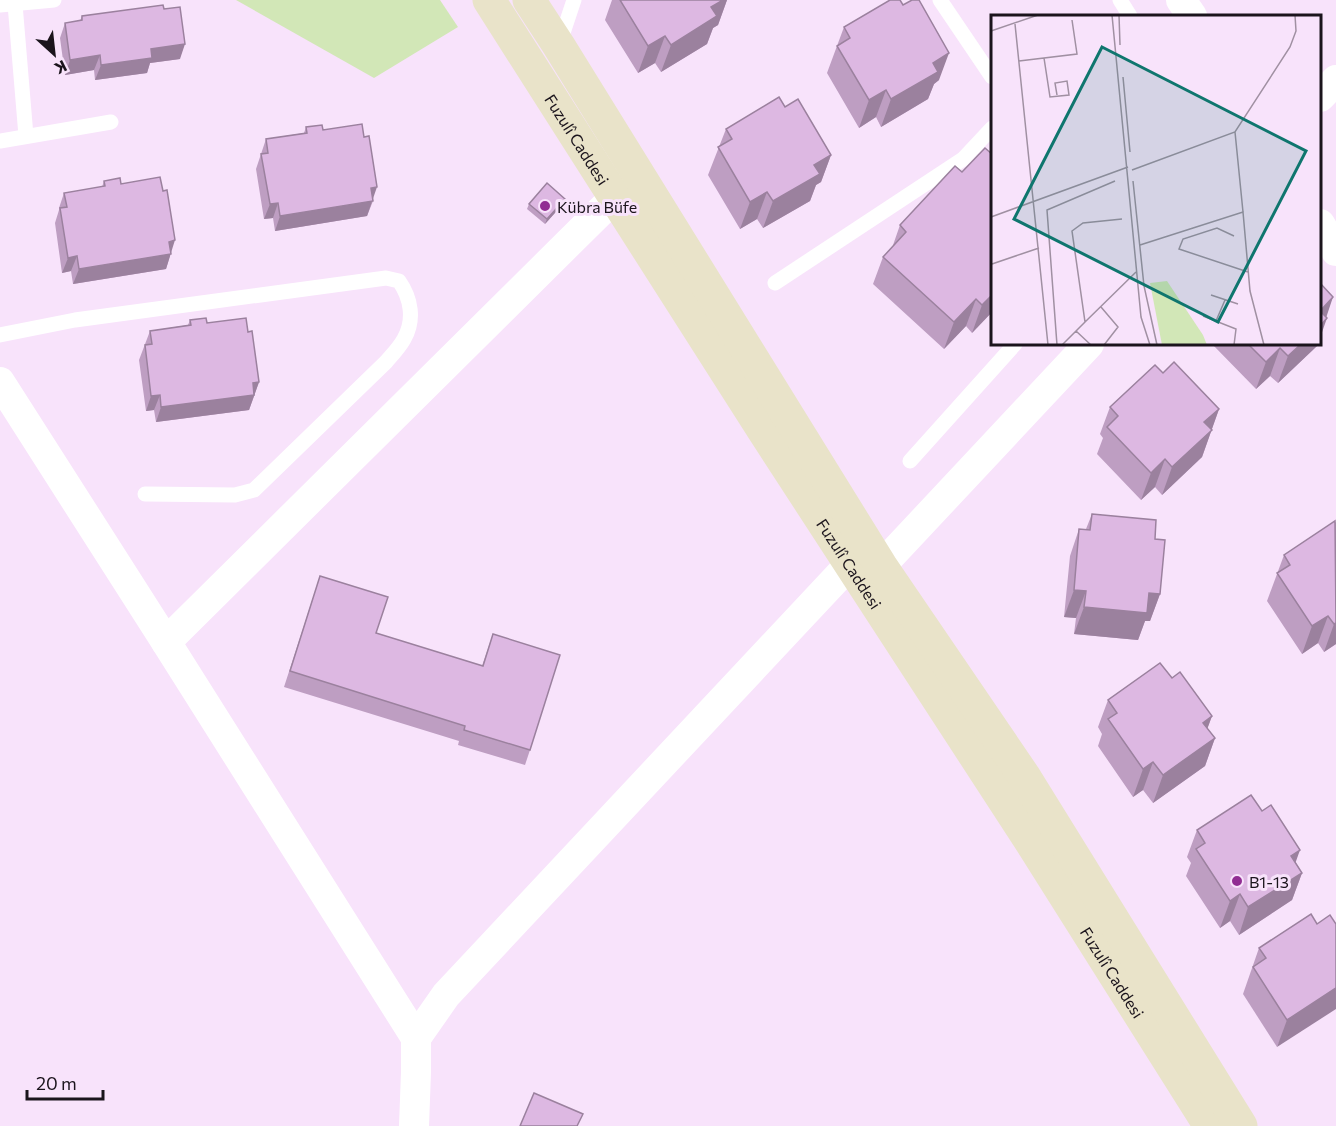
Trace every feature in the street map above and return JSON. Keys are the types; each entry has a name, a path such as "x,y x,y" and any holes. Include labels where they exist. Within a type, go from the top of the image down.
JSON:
{"street":[{"name":"Fuzulî Caddesi","path":"489,0 757,421 1024,776 1241,1126"},
{"name":"Fuzulî Caddesi","path":"529,0 559,46 1029,839 1210,1126"},
{"path":"1182,0 1191,15"},
{"path":"1321,96 1336,80"},
{"path":"166,642 615,197"},
{"path":"1321,226 1336,250"},
{"path":"416,1038 446,995 865,565 1088,345"},
{"path":"0,382 416,1038 414,1126"}],"lane":[{"path":"26,136 7,5 54,0"},
{"path":"559,46 574,0"},
{"path":"940,0 991,74"},
{"path":"1120,0 1129,15"},
{"path":"0,141 111,122"},
{"path":"775,283 963,159 991,130"},
{"path":"0,335 75,320 386,278 399,280 407,292 411,310 410,325 404,340 386,362 254,490 235,495 145,494"},
{"path":"910,461 1014,345"}],"green space":[{"path":"236,0 440,0 458,27 374,78"}],"building":[{"path":"620,0 723,0 711,7 717,16 671,45 665,36 648,46"},
{"path":"890,0 900,0 903,5 912,0 919,0 949,53 933,63 938,72 891,99 886,90 869,100 837,46 850,38 844,27"},
{"path":"163,5 164,9 180,7 185,44 151,49 152,58 101,65 100,55 70,60 65,23 82,20 82,16"},
{"path":"779,97 785,107 798,99 831,155 814,165 820,174 773,201 767,192 750,202 718,147 732,139 726,129"},
{"path":"362,124 364,137 369,136 377,187 371,188 373,201 280,216 278,203 270,204 261,154 268,153 266,139 307,133 306,127 322,125 323,130"},
{"path":"985,148 991,153 991,296 982,305 976,299 954,322 883,257 906,232 900,225 955,166 962,172"},
{"path":"160,177 163,191 167,190 175,240 169,242 171,254 79,269 77,256 68,258 60,208 67,207 64,193 105,186 104,181 120,178 121,184"},
{"name":"Kübra Büfe","path":"547,183 565,199 547,219 529,204"},
{"path":"1321,284 1333,297 1321,310"},
{"path":"1321,312 1327,318 1321,325"},
{"path":"206,318 207,323 246,318 248,332 252,331 259,382 253,383 254,395 161,407 160,395 151,396 145,345 152,344 150,331 191,325 190,320"},
{"path":"1249,345 1300,345 1288,356 1280,348 1266,362"},
{"path":"1174,362 1219,409 1204,422 1212,430 1172,467 1165,459 1151,473 1107,427 1118,416 1110,407 1155,365 1163,373"},
{"path":"1092,514 1156,520 1155,539 1165,540 1160,594 1149,593 1147,613 1084,607 1086,591 1074,590 1079,529 1090,530"},
{"path":"1335,521 1336,623 1334,624 1328,616 1312,626 1277,573 1290,565 1284,555"},
{"path":"320,576 388,597 376,633 483,666 493,634 560,655 530,750 464,730 465,726 290,671"},
{"path":"1160,663 1172,678 1180,672 1212,716 1203,723 1215,738 1163,775 1153,762 1143,769 1108,719 1117,713 1108,700"},
{"path":"1251,795 1262,811 1271,805 1300,850 1291,856 1302,873 1248,907 1240,894 1230,901 1196,849 1205,843 1197,830"},
{"path":"1311,914 1317,924 1330,915 1336,924 1336,988 1287,1020 1253,967 1266,958 1259,948"},
{"path":"534,1093 583,1114 577,1126 520,1126"}],"place":[{"name":"Kübra Büfe","path":"545,206"},
{"name":"B1-13","path":"1237,881"}]}
